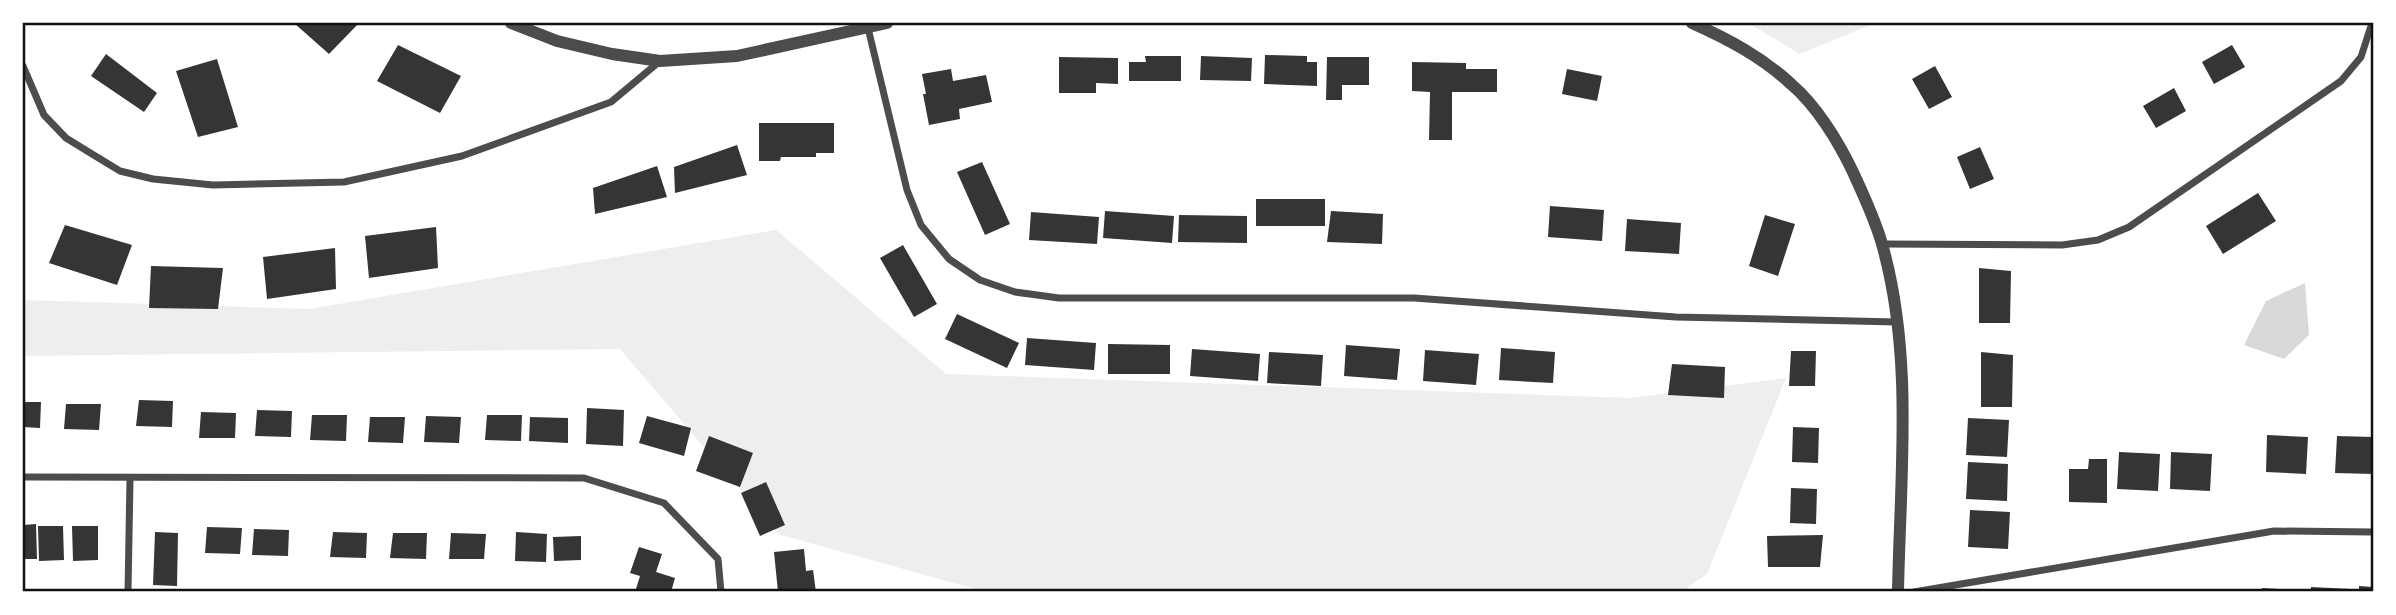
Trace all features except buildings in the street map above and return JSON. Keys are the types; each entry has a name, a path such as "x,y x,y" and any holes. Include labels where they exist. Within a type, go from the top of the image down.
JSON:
{"street":[{"path":"511,23 557,41 612,54 660,61 737,56 887,23"},
{"path":"1692,23 1735,43 1793,85 1836,138 1863,194 1882,244 1897,322 1902,395 1898,592"},
{"path":"1882,244 2062,245 2098,240 2129,227 2341,81 2361,57 2371,26"},
{"path":"868,28 907,190 921,225 949,258 980,279 1015,292 1059,298 1414,298 1676,317 1897,322"},
{"path":"23,66 44,115 66,138 120,171 213,185 344,182 461,156 611,102 660,61"},
{"path":"23,477 584,478 664,503 718,559 721,592"},
{"path":"128,592 130,479"},
{"path":"1914,592 2274,531 2373,532"}],"shaded area":[{"path":"1748,23 1875,23 1800,54"},
{"path":"776,230 946,374 1630,398 1786,378 1707,574 1681,592 986,592 778,534 620,349 23,356 23,300 309,309"},
{"path":"2305,283 2309,335 2284,359 2244,345 2266,301"}]}
